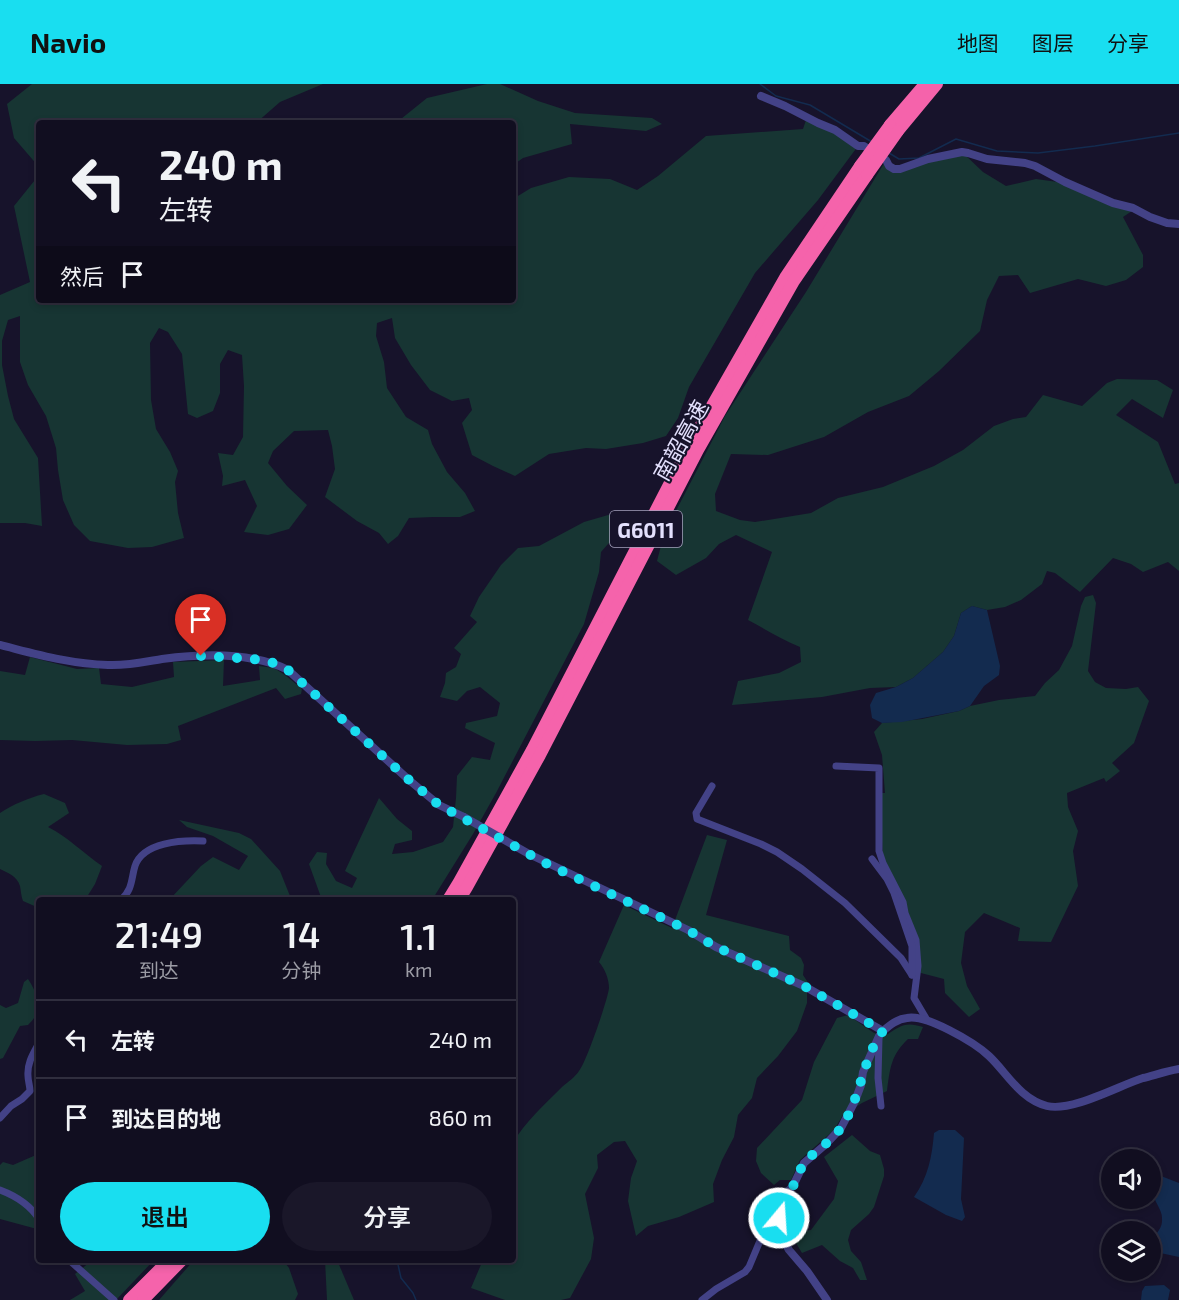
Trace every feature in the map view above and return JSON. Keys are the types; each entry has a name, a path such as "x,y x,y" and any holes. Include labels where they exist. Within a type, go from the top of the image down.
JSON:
{"highway":[{"name":"南韶高速","path":"450,897 532,750 689,446 786,276 925,84"},
{"name":"南韶高速","path":"894,128 937,84"},
{"name":"南韶高速","path":"461,897 540,755 698,450 794,281 863,170"},
{"path":"129,1300 166,1263"},
{"path":"143,1300 179,1263"}],"street":[{"path":"761,96 835,130 858,146 864,146 886,160 894,169 962,152 987,159 1024,163 1113,203 1132,208 1158,220 1179,224"},
{"path":"0,645 64,661 88,664 132,664 201,656 253,659 274,663 288,670 439,805 559,870 688,930 716,947 804,986 881,1033"},
{"path":"836,766 879,768 879,851 903,902 916,940 918,966 914,998"},
{"path":"712,786 696,813 697,819 777,852 802,869 845,903 901,958 912,975"},
{"path":"123,897 129,889 135,866 143,853 172,842 202,841"},
{"path":"872,859 894,893 912,946 911,987 914,998 927,1020"},
{"path":"702,1300 745,1272 766,1224 779,1201 793,1186 804,1163 841,1128 855,1101 863,1072 881,1033 892,1023 906,1017 918,1017 971,1042 989,1056 1012,1083 1037,1102 1048,1106 1061,1107 1080,1102 1144,1078 1179,1069"},
{"path":"881,1033 878,1078 881,1106"},
{"path":"0,1119 10,1106 30,1091 28,1065 36,1048"},
{"path":"0,1190 18,1198 36,1214"},
{"path":"779,1201 778,1209 785,1244 807,1271 819,1296 827,1300"},
{"path":"72,1263 114,1300"}],"green space":[{"path":"32,84 323,84 280,102 259,120 36,120 36,164 14,138 7,104"},
{"path":"487,84 500,84 538,101 575,113 652,118 662,124 646,131 570,124 572,144 523,158 516,163 516,120 400,120 427,98"},
{"path":"807,117 858,146 818,200 755,273 689,387 678,418 666,436 643,443 606,449 586,448 549,454 515,476 472,455 462,423 472,410 469,398 452,401 430,390 411,365 395,338 392,318 377,323 376,336 384,362 387,388 406,417 428,430 432,444 447,472 465,493 475,511 460,517 409,518 398,536 388,544 379,533 357,521 325,497 335,469 328,430 294,431 273,451 268,463 307,505 289,529 268,535 244,532 257,506 245,480 222,486 223,476 218,453 233,455 243,437 242,355 228,350 220,364 220,393 213,411 197,418 188,414 182,354 168,332 159,328 150,343 151,400 156,429 178,471 175,482 178,513 184,538 152,547 128,548 90,541 74,525 63,500 56,448 46,416 28,385 20,362 20,316 8,320 2,341 2,365 14,419 38,458 42,526 0,523 0,295 30,282 14,206 36,179 36,303 516,303 516,197 531,188 569,177 610,179 637,190 658,176 706,136 803,129"},
{"path":"962,152 983,172 1006,186 1036,179 1065,183 1132,211 1123,217 1143,255 1143,267 1126,280 1106,286 1078,279 1030,293 1018,275 999,276 987,300 980,331 939,371 909,396 868,412 824,437 768,455 731,454 715,494 716,511 740,520 755,522 811,513 838,498 883,487 934,466 963,450 994,426 1026,417 1043,395 1082,406 1107,383 1117,379 1157,380 1173,390 1163,418 1132,399 1116,415 1158,442 1175,484 1179,483 1179,571 1168,562 1143,572 1131,564 1113,558 1080,592 1055,573 1047,571 1042,584 1021,600 1005,607 987,610 972,606 961,613 954,636 943,652 913,678 896,687 870,688 822,697 732,705 738,681 779,673 801,662 800,647 748,620 772,552 736,535 719,544 706,558 676,575 657,561 664,534 725,416 806,292 886,160 894,169"},
{"path":"622,511 635,512 623,533 601,552 599,572 584,624 496,793 434,897 321,897 309,864 317,852 327,853 326,864 336,881 352,888 357,878 345,871 379,798 397,819 412,831 412,840 395,844 392,854 413,852 443,842 453,827 457,776 472,757 490,760 495,743 465,728 466,723 497,716 500,703 480,687 467,691 457,701 440,697 446,673 456,667 461,654 454,648 477,622 470,616 479,597 501,565 518,548 539,546 584,522"},
{"path":"1093,595 1096,603 1088,671 1095,682 1106,688 1138,687 1149,701 1134,743 1112,763 1120,771 1106,782 1104,778 1067,793 1068,807 1078,831 1073,851 1078,886 1051,942 1018,941 1020,928 984,913 965,932 961,963 967,986 980,1009 969,1017 945,993 944,979 917,972 883,863 880,793 885,793 882,755 874,732 882,723 922,719 999,700 1035,696 1059,670 1072,646 1085,597"},
{"path":"30,657 77,669 99,668 101,684 132,687 174,677 173,662 224,660 223,686 260,680 259,666 274,668 302,689 301,694 285,699 276,688 178,726 181,740 167,744 127,745 72,740 0,740 0,671 25,675"},
{"path":"44,794 65,803 69,813 48,827 102,866 87,897 36,897 36,907 23,901 17,880 0,869 0,813 32,797"},
{"path":"179,820 239,833 251,839 280,871 290,897 172,897 201,866 213,857 239,870 248,856 213,836 187,827"},
{"path":"707,835 727,840 706,915 789,936 790,950 801,958 804,965 803,975 807,981 807,1003 797,1031 757,1078 752,1098 738,1115 734,1137 713,1184 714,1202 679,1217 648,1226 636,1236 628,1201 631,1178 637,1161 625,1141 614,1142 597,1155 598,1168 585,1194 594,1238 591,1259 570,1298 505,1300 471,1288 482,1263 516,1263 516,1139 542,1106 576,1075 582,1066 609,988 606,974 599,962 624,905 672,928"},
{"path":"28,979 36,994 36,1015 28,1025 20,1026 3,1058 0,1059 0,1005 6,1008 18,1003 24,982"},
{"path":"848,1015 874,1033 885,1036 903,1026 912,1024 923,1027 918,1039 908,1039 895,1056 890,1069 887,1091 843,1115 834,1130 800,1160 791,1180 780,1180 774,1185 761,1173 756,1161 757,1148 802,1100 814,1062 837,1018"},
{"path":"852,1135 870,1151 880,1155 884,1169 874,1207 851,1230 848,1240 851,1251 861,1262 867,1280 860,1280 853,1268 840,1261 822,1245 802,1253 790,1233 811,1230 834,1199 838,1181 824,1157"},
{"path":"36,1155 36,1229 0,1219 0,1165 3,1162 13,1165"},
{"path":"89,1263 151,1263 116,1300 70,1300 85,1291 75,1274"},
{"path":"191,1263 285,1263 298,1294 295,1300 159,1300"},
{"path":"325,1263 338,1263 354,1300 327,1300"}],"water":[{"path":"972,606 987,610 1000,666 999,675 984,686 970,706 959,711 902,722 882,723 872,718 870,705 876,693 896,687 913,678 943,652 954,636 961,613"},
{"path":"939,1130 955,1130 964,1138 961,1199 965,1217 962,1221 914,1197 929,1166 934,1133"},
{"path":"1161,1176 1179,1183 1179,1257 1161,1253"},
{"path":"1164,1285 1170,1290 1168,1300 1141,1300 1145,1286"}],"waterway":[{"path":"760,84 776,96 810,105 872,142"},
{"path":"889,153 899,159 919,158 956,139 997,151 1038,153 1179,133"},
{"path":"398,1263 401,1278 416,1300"}],"route":[{"path":"201,656 253,659 274,663 288,670 439,805 549,865 688,930 716,947 804,986 883,1031 863,1072 855,1101 841,1128 804,1163 793,1186 779,1201 779,1218"}]}
